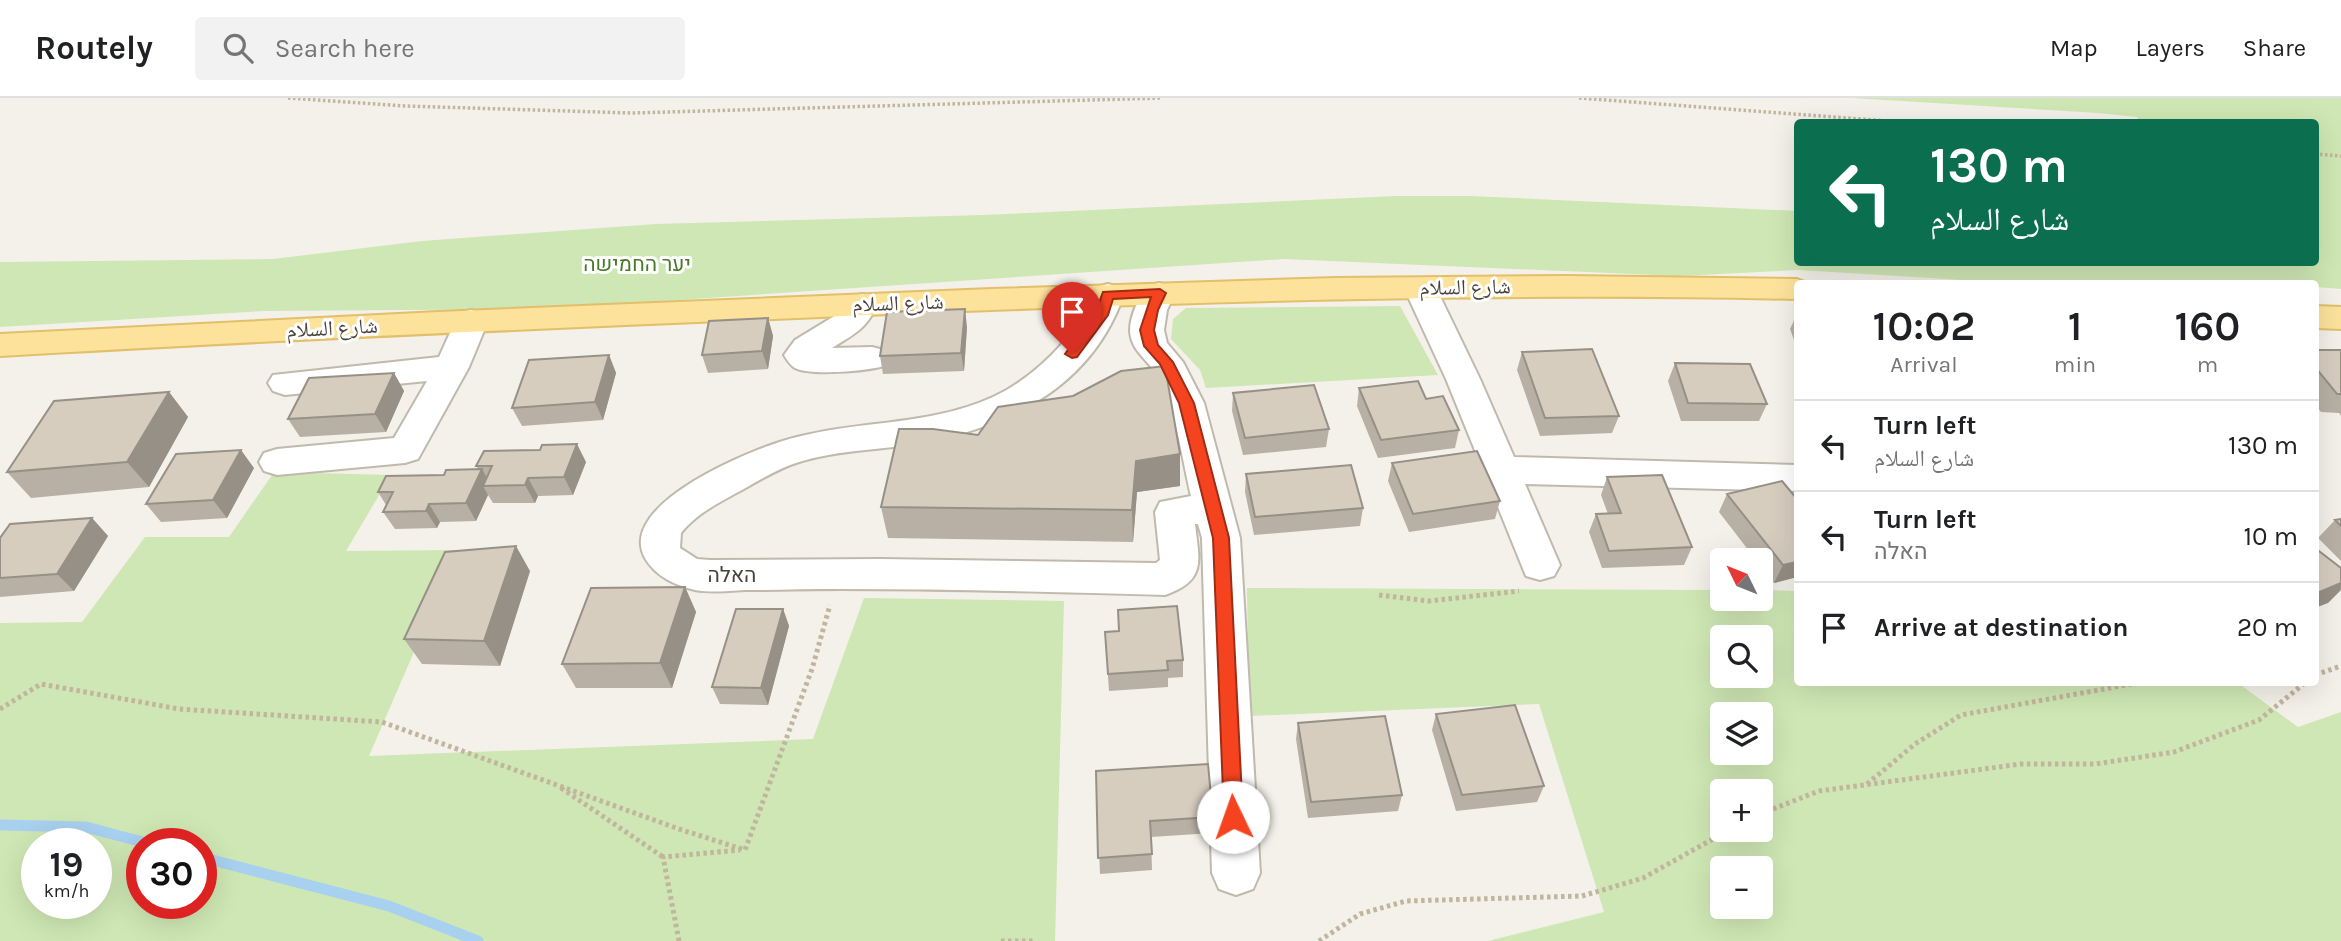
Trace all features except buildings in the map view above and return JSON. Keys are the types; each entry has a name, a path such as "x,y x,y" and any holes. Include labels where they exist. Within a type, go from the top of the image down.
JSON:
{"main road":[{"name":"شارع السلام","path":"0,345 471,321 1160,293 1602,285 1794,289"},
{"path":"2319,317 2341,318"}],"street":[{"path":"1420,288 1463,379 1539,565"},
{"path":"1160,293 1147,330 1151,346 1166,362 1186,403 1221,538 1236,873"},
{"name":"האלה","path":"1108,295 1101,315 1086,339 1045,383 1012,404 981,418 942,428 801,448 753,467 689,502 670,518 659,538 660,550 669,562 698,576 839,574 1165,579 1180,565 1174,512 1213,508"},
{"path":"862,304 854,319 807,348 801,355 807,360 872,358"},
{"path":"277,462 405,450 452,367 471,321"},
{"path":"285,383 452,367"},
{"path":"1500,470 1794,478"}],"path":[{"path":"288,98 405,106 632,113 1161,98"},
{"path":"1579,98 1861,119"},
{"path":"2319,154 2341,156"},
{"path":"1379,595 1429,601 1552,588 1539,565"},
{"path":"745,850 812,669 839,574"},
{"path":"2319,674 2341,666"},
{"path":"0,709 41,684 180,709 382,722 679,829 745,850"},
{"path":"1866,785 1915,744 1961,716 2122,686"},
{"path":"1773,809 1819,791 2021,764 2095,764 2175,752 2259,720 2301,686"},
{"path":"555,783 663,857 745,850"},
{"path":"1319,941 1360,914 1406,901 1582,896 1643,878 1710,840"},
{"path":"663,857 679,941"},
{"path":"1001,941 1035,941"}],"green space":[{"name":"יער החמישה","path":"1851,98 2341,98 2341,289 2319,287 2319,280 1963,280 1798,270 1679,276 1284,259 544,309 264,311 0,327 0,262 273,259 422,241 656,224 983,215 1396,196 1472,196 1794,211 1794,266 2319,266 2319,119 2138,119 2098,113"},
{"path":"1400,306 1438,375 1206,388 1200,370 1171,339 1173,319 1186,308"},
{"path":"274,472 391,475 346,551 458,550 369,756 813,739 864,598 1064,601 1055,941 0,941 0,623 82,622 145,537 229,537"},
{"path":"1247,588 1710,590 1710,611 1773,611 1773,590 1794,591 1794,686 2242,686 2298,727 2341,712 2341,941 1488,941 1604,912 1539,704 1249,716"}],"waterway":[{"path":"0,825 86,827 126,838"},
{"path":"217,861 389,906 478,941"}],"route":[{"path":"1072,354 1086,339 1101,315 1108,295 1160,293 1147,330 1151,346 1166,362 1186,403 1221,538 1233,817"}]}
